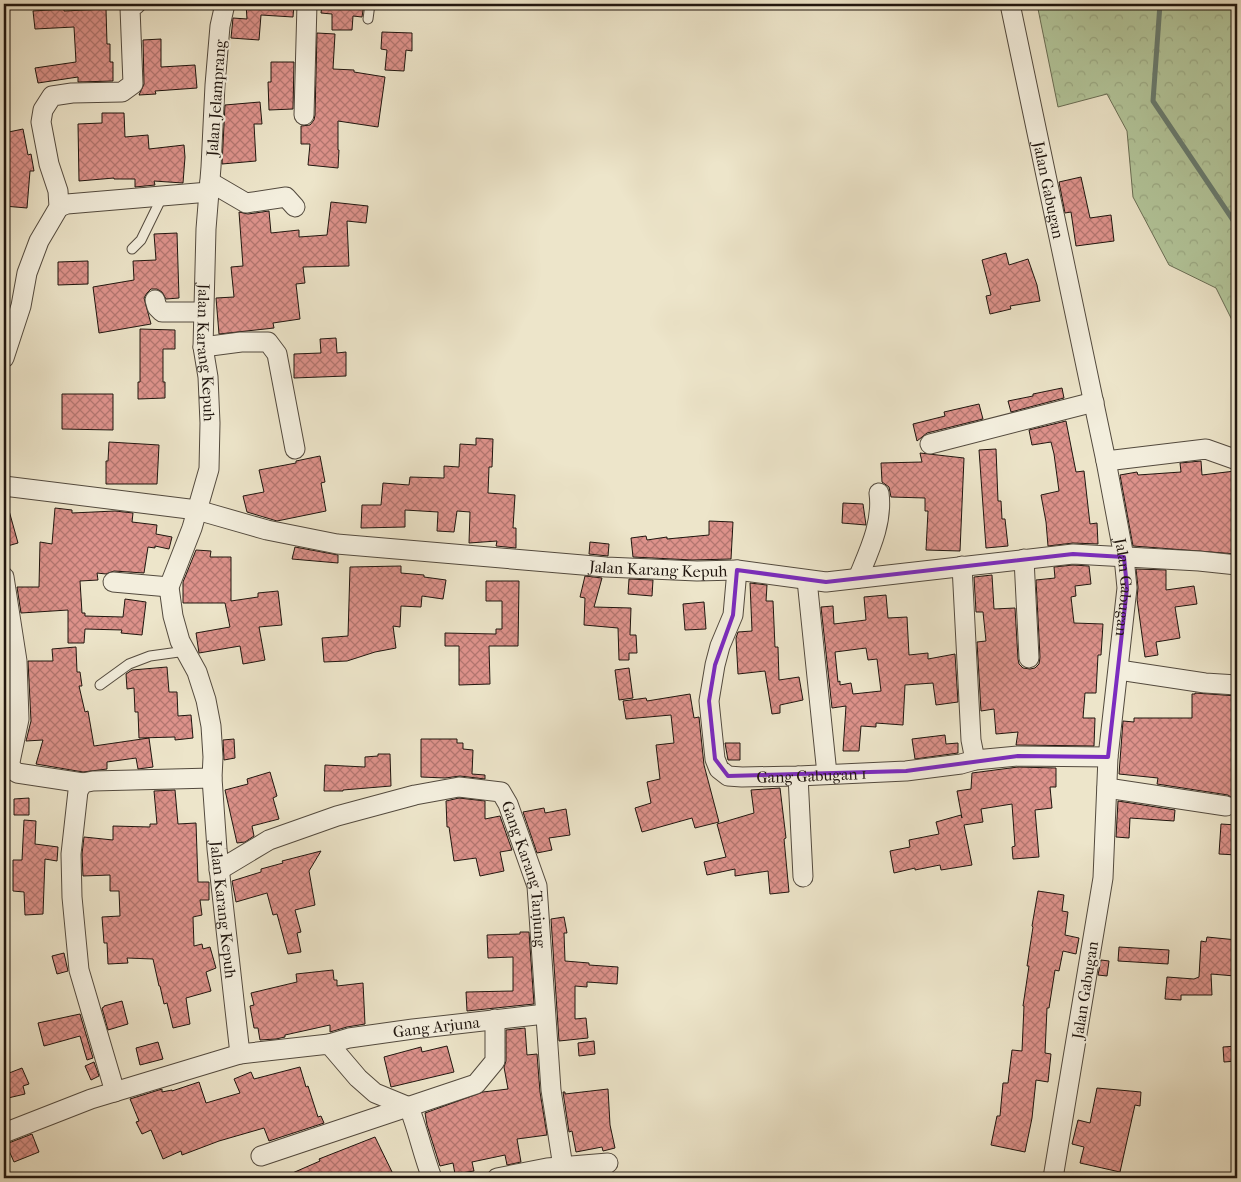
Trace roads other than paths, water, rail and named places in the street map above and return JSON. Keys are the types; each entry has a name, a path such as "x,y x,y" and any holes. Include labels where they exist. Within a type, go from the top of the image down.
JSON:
{"street":[{"path":"4,358 21,306 27,273 39,241 59,207 58,191 49,164 41,122 43,110 52,96 72,92 122,92 133,84 130,8 136,4"},
{"name":"Jalan Jelamprang","path":"209,187 220,26 225,4"},
{"path":"304,115 307,4"},
{"name":"Jalan Gabugan","path":"1010,4 1106,461 1124,557 1127,588 1108,757 1103,878 1053,1178"},
{"path":"59,207 67,204 163,196 209,187 246,203 286,197 295,206"},
{"name":"Jalan Karang Kepuh","path":"209,187 203,312 203,347 208,377 210,414 209,469 192,528 169,587 173,616 180,641 197,672 206,700 211,726 212,778 219,870 240,1054"},
{"path":"155,300 162,312 203,312"},
{"path":"203,347 240,342 268,342 277,354 295,450"},
{"path":"930,444 1094,402"},
{"path":"1106,461 1206,449 1237,460"},
{"path":"4,486 197,510"},
{"path":"858,578 877,528 880,502 879,493"},
{"name":"Jalan Karang Kepuh","path":"197,510 267,530 337,544 606,567 697,571 737,570 826,582 1073,554 1237,565"},
{"path":"1024,559 1029,658"},
{"path":"962,566 971,740 975,760"},
{"name":"Gang Gabugan 1","path":"737,570 733,615 720,646 709,701 715,759 719,769 728,776 798,776 906,771 961,764 975,760 1018,756 1108,757"},
{"path":"4,577 17,671 19,719 10,762 11,768 17,773 83,783 93,781 212,778"},
{"path":"807,580 827,774"},
{"path":"113,582 169,587"},
{"path":"1119,670 1237,686"},
{"path":"798,776 803,877"},
{"path":"83,783 78,791 71,854 72,898 79,970 115,1092"},
{"name":"Gang Karang Tanjung","path":"219,870 269,840 337,816 415,795 459,787 501,792 508,804 537,886 551,1090 563,1167"},
{"path":"1107,788 1226,806"},
{"name":"Gang Arjuna","path":"329,1044 349,1038 376,1034 545,1014"},
{"path":"261,1156 476,1084 495,1061 495,1019"},
{"path":"4,1133 91,1099 240,1054 329,1044 358,1078 375,1093 409,1107 432,1178"},
{"path":"497,1178 547,1168 608,1163"}],"lane":[{"path":"368,19 370,4"},
{"path":"132,249 141,240 163,196"},
{"path":"100,686 128,664 150,656 186,651"}],"waterway":[{"path":"1160,4 1153,101 1237,226"}]}
